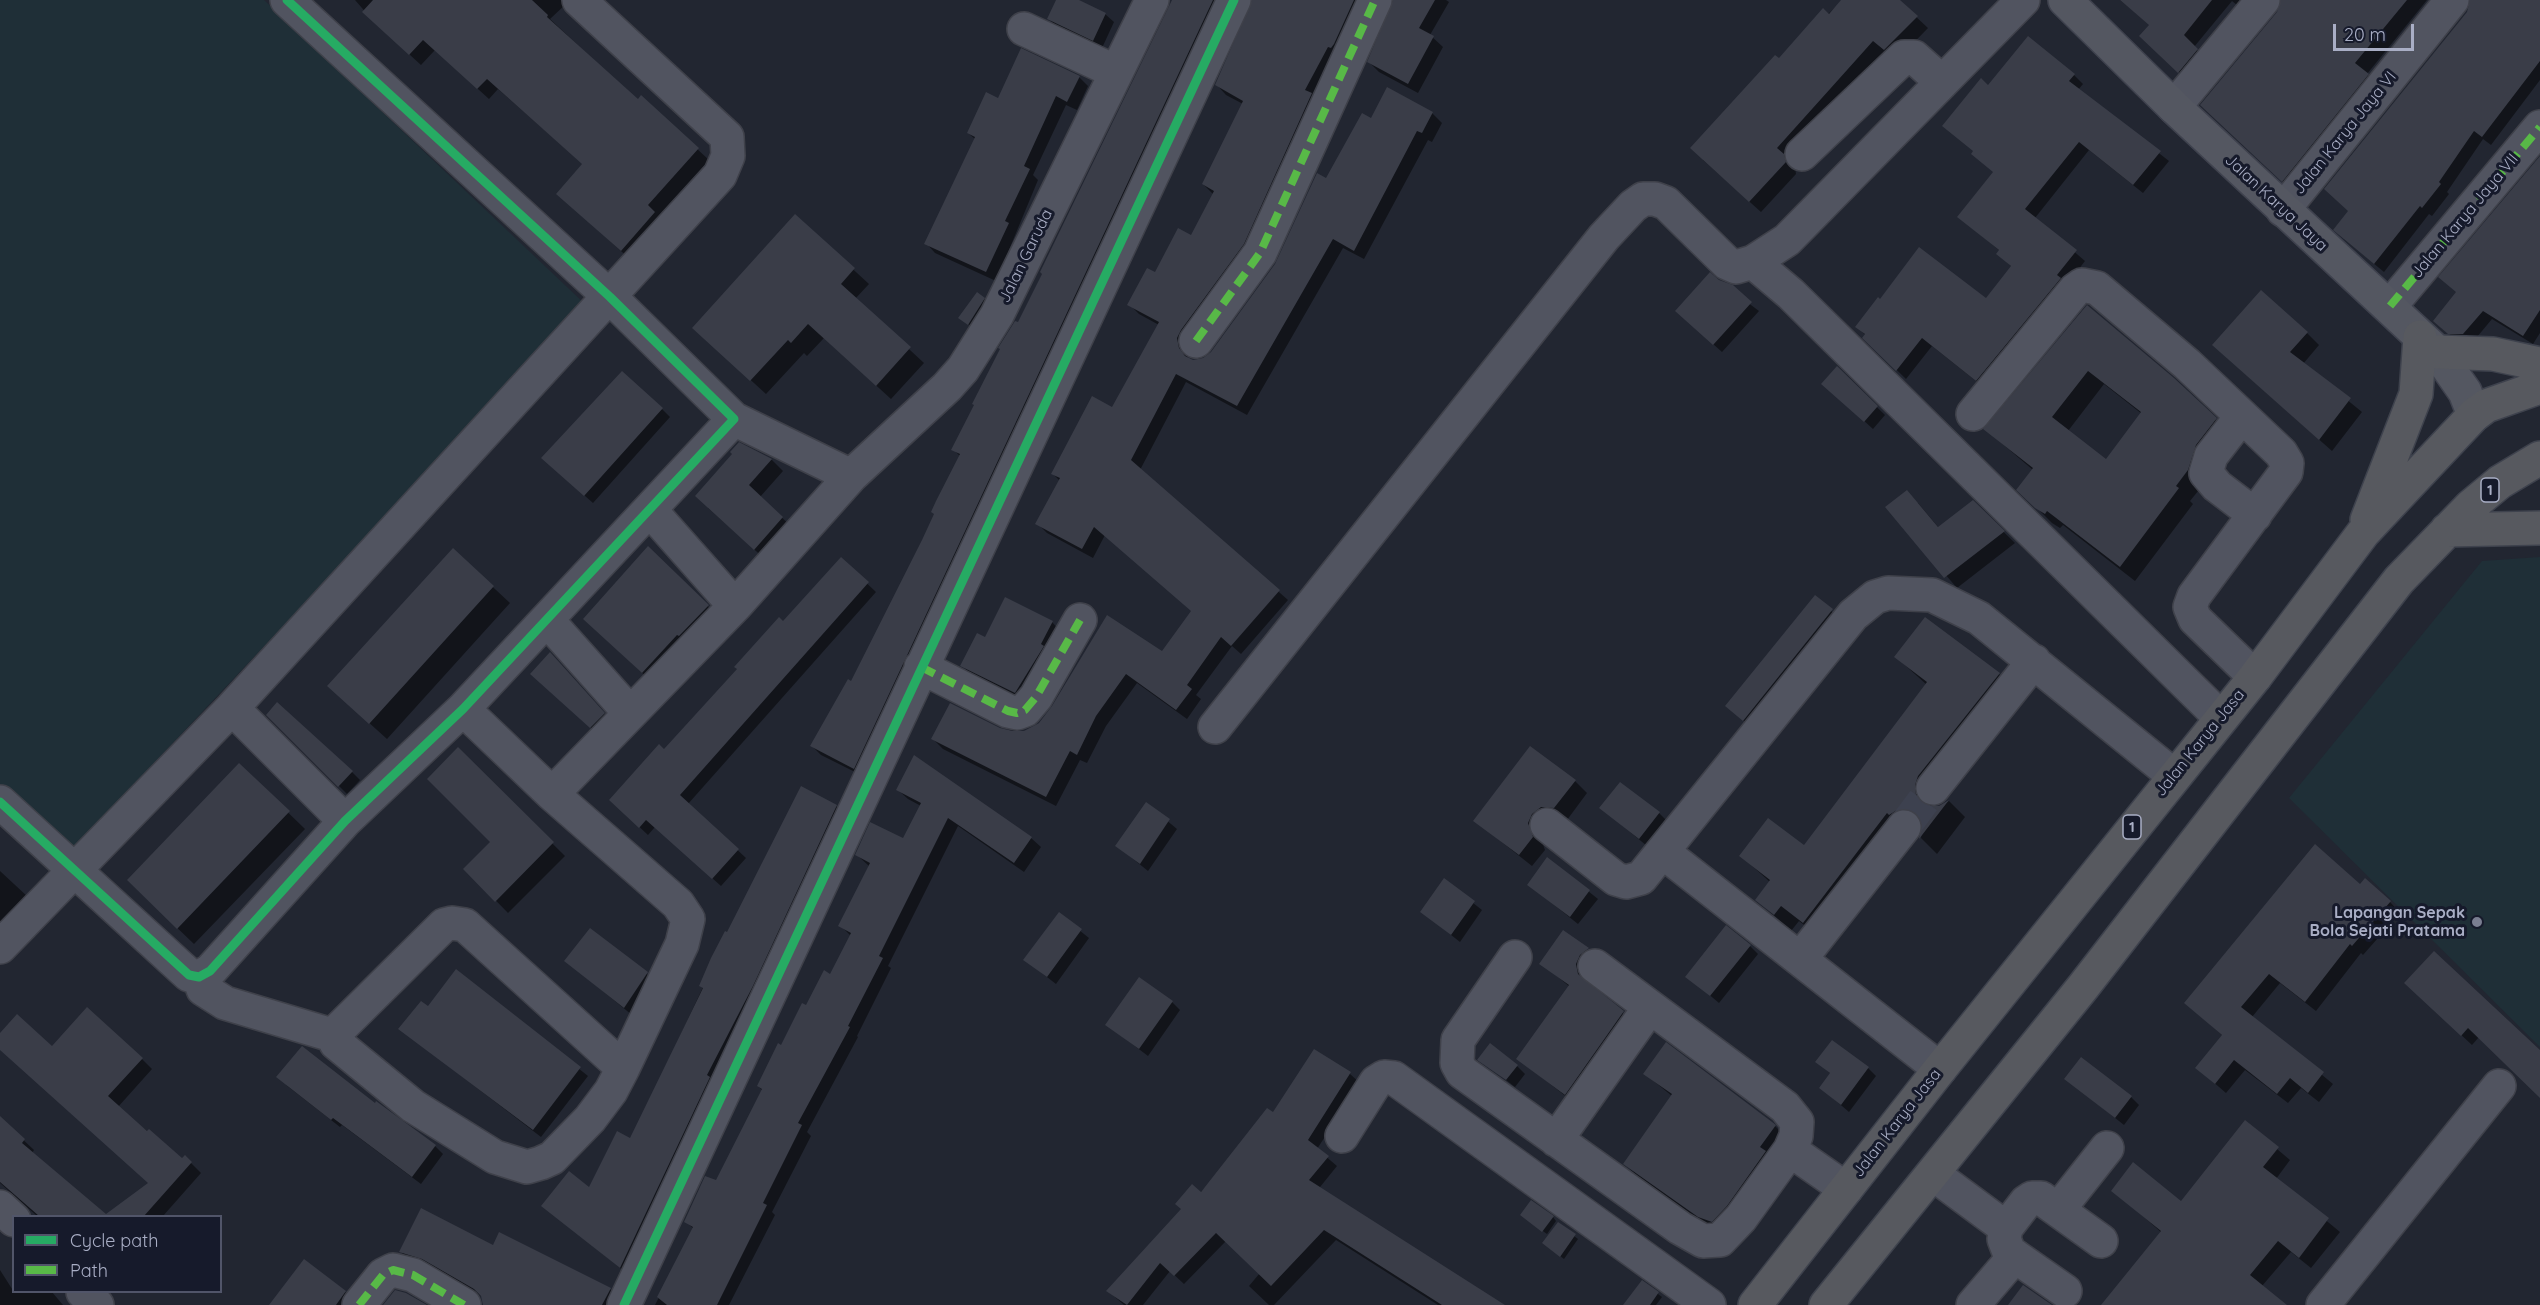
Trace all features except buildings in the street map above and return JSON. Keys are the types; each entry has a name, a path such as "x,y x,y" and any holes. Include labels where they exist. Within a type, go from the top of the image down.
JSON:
{"highway":[{"path":"2363,533 2416,394 2428,344 2540,364"},
{"name":"Jalan Karya Jasa","path":"1755,1305 2173,775 2255,677 2363,533 2474,415 2486,406 2540,387"},
{"name":"1","path":"1826,1305 2083,987 2399,580 2470,506 2500,482 2540,458"},
{"path":"2448,530 2540,528"}],"main road":[{"name":"Jalan Karya Jaya","path":"2065,0 2174,107 2283,210 2390,306 2428,344 2465,392 2474,415"}],"street":[{"path":"287,0 610,297 734,419 851,476"},
{"path":"0,947 232,708 720,175 728,156 727,137 579,0"},
{"name":"Jalan Garuda","path":"552,794 735,606 851,476 947,387 979,347 997,315 1152,0"},
{"path":"624,1305 1234,0"},
{"path":"1196,341 1260,253 1375,0"},
{"path":"1215,727 1604,237 1633,206 1643,199 1654,199 1666,203 1727,263 1736,267 1753,262 1787,240 2023,0"},
{"path":"2174,107 2263,0"},
{"name":"Jalan Karya Jaya VI","path":"2283,210 2452,0"},
{"path":"1024,29 1116,72"},
{"path":"1802,154 1904,57 1914,57 1942,82"},
{"name":"Jalan Karya Jaya VII","path":"2390,306 2540,127"},
{"path":"1753,262 1791,294 2221,718"},
{"path":"1973,414 2075,290 2087,285 2097,288 2187,364 2281,453 2287,463 2286,472 2194,596 2190,608 2195,619 2255,677"},
{"path":"2242,416 2211,456 2206,473 2217,486 2255,514"},
{"path":"0,802 189,975 199,977 210,971 345,820 463,709 734,419"},
{"path":"650,510 735,606"},
{"path":"1547,825 1606,872 1626,882 1641,878 1853,615 1875,597 1888,592 1932,595 1979,618 2173,775"},
{"path":"547,620 630,713"},
{"path":"921,667 1008,711 1017,713 1025,710 1036,697 1080,620"},
{"path":"1933,788 2034,661"},
{"path":"232,708 345,820"},
{"path":"335,1036 336,1043 413,1106 495,1157 527,1167 552,1158 590,1119 612,1091 682,944 688,919 678,904 552,794 463,709"},
{"path":"1801,958 1904,827"},
{"path":"1663,852 1940,1069"},
{"path":"335,1036 444,926 452,923 465,925 623,1068"},
{"path":"1515,957 1465,1026 1458,1040 1457,1063 1470,1079 1695,1238 1714,1241 1731,1232 1790,1150 1798,1129 1797,1122 1790,1111 1595,966"},
{"path":"199,977 202,989 225,1003 335,1036"},
{"path":"1556,1140 1650,1007"},
{"path":"1342,1136 1376,1082 1384,1077 1394,1078 1709,1305"},
{"path":"2323,1305 2499,1086"},
{"path":"2058,1210 2107,1148"},
{"path":"1790,1150 1846,1189"},
{"path":"1933,1174 2065,1291"},
{"path":"1973,1305 2010,1242 2031,1198 2041,1198 2101,1241"},
{"path":"0,1207 12,1218"},
{"path":"359,1305 383,1275 393,1270 413,1275 464,1305"},
{"path":"85,1293 97,1305"}],"shaded area":[{"path":"0,0 264,0 586,305 71,851 0,784"},
{"name":"Lapangan Sepak Bola Sejati Pratama","path":"2540,557 2540,1047 2289,798 2482,561"}],"tunnel":[{"path":"1904,827 1933,788"}],"marked path":[{"path":"1196,341 1260,253 1375,0"},
{"path":"2390,306 2540,127"},
{"path":"921,667 1008,711 1017,713 1025,710 1036,697 1080,620"},
{"path":"359,1305 383,1275 393,1270 413,1275 464,1305"}],"cycle path":[{"path":"0,802 189,975 199,977 210,971 345,821 463,709 734,419 610,297 287,0"},
{"path":"624,1305 1234,0"}],"place":[{"name":"Lapangan Sepak Bola Sejati Pratama","path":"2477,922"}]}
